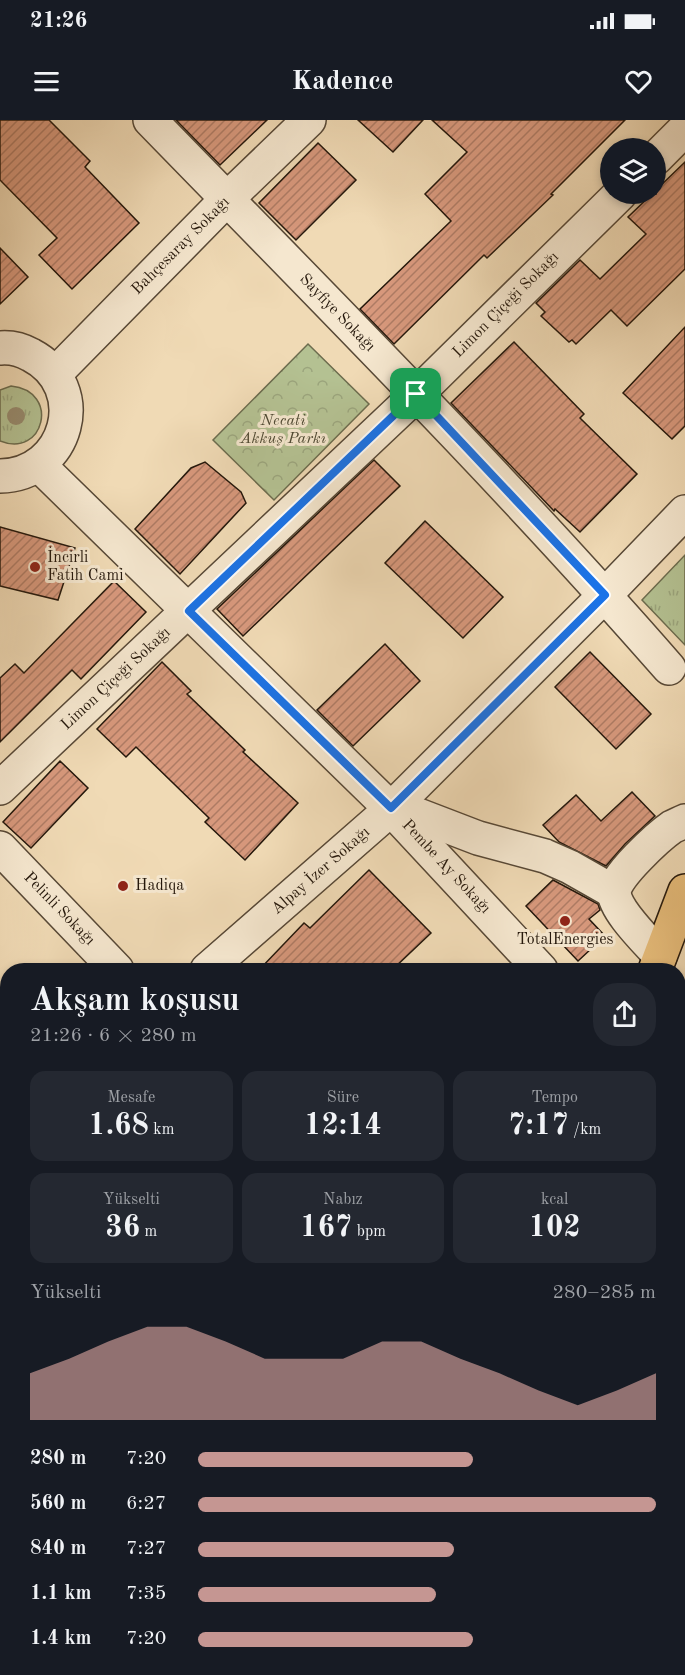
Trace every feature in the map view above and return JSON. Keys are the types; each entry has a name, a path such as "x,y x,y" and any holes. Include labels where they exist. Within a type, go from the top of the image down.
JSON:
{"main road":[{"path":"658,963 685,891"}],"street":[{"name":"Sayfiye Sokağı","path":"150,120 416,394 605,595 669,668"},
{"name":"Bahçesaray Sokağı","path":"55,374 226,199 309,120"},
{"path":"666,148 685,129"},
{"name":"Limon Çiçeği Sokağı","path":"0,788 416,394 610,204"},
{"path":"0,348 24,351 41,360 55,374 66,406 66,423 51,454 39,465 21,473 0,476"},
{"name":"Pembe Ay Sokağı","path":"39,465 391,808 535,963"},
{"name":"Alpay İzer Sokağı","path":"215,963 391,808 685,512"},
{"path":"391,808 405,810 478,838 545,856 570,867 614,892"},
{"path":"658,963 617,903 614,892 617,881 640,856 672,827 685,821"},
{"name":"Pelinli Sokağı","path":"0,848 110,963"}],"green space":[{"name":"Necati Akkuş Parkı","path":"308,344 369,404 274,500 213,440"},
{"path":"11,386 27,391 37,399 41,410 41,422 36,433 27,441 15,444 0,441 0,390"},
{"path":"685,555 685,645 642,600"}],"building":[{"path":"0,120 49,120 90,161 85,167 139,223 72,289 39,255 57,238 0,180"},
{"path":"176,120 267,120 220,165"},
{"path":"358,120 423,120 393,152"},
{"path":"432,120 625,120 607,138 600,138 600,145 551,194 553,195 487,258 484,255 394,344 360,309 451,221 425,194 467,152"},
{"path":"318,143 356,180 296,240 259,203"},
{"path":"685,162 685,269 627,326 611,310 576,344 572,340 569,342 541,316 545,312 536,303 580,260 600,279 646,234 628,217 642,204 666,204 666,180"},
{"path":"0,248 28,277 0,304"},
{"path":"685,327 685,426 672,439 623,393"},
{"path":"514,342 584,414 580,418 637,474 580,532 555,509 554,511 451,403"},
{"path":"374,460 400,486 243,636 217,609"},
{"path":"205,462 241,492 246,503 180,574 135,529 191,468"},
{"path":"425,521 503,597 463,638 385,563"},
{"name":"İncirli Fatih Cami","path":"0,527 75,548 58,600 0,586"},
{"path":"114,581 146,612 81,679 72,670 0,742 0,678 15,664 24,673"},
{"path":"385,644 420,681 353,746 317,710"},
{"path":"590,652 651,714 616,749 555,687"},
{"path":"162,662 191,691 187,694 245,750 243,752 298,803 245,860 205,822 209,818 136,747 126,757 97,729"},
{"path":"60,761 88,788 31,848 3,822"},
{"path":"632,792 655,816 625,844 606,866 559,842 543,825 576,795 601,821"},
{"path":"369,870 431,933 399,963 266,963 304,923 310,928"},
{"name":"TotalEnergies","path":"553,880 598,904 600,910 589,919 605,936 578,961 526,906"}],"place":[{"name":"İncirli Fatih Cami","path":"35,567"},
{"name":"Hadiqa","path":"123,886"},
{"name":"TotalEnergies","path":"565,921"}],"route":[{"path":"416,394 605,595 391,808 189,611 416,394"}]}
